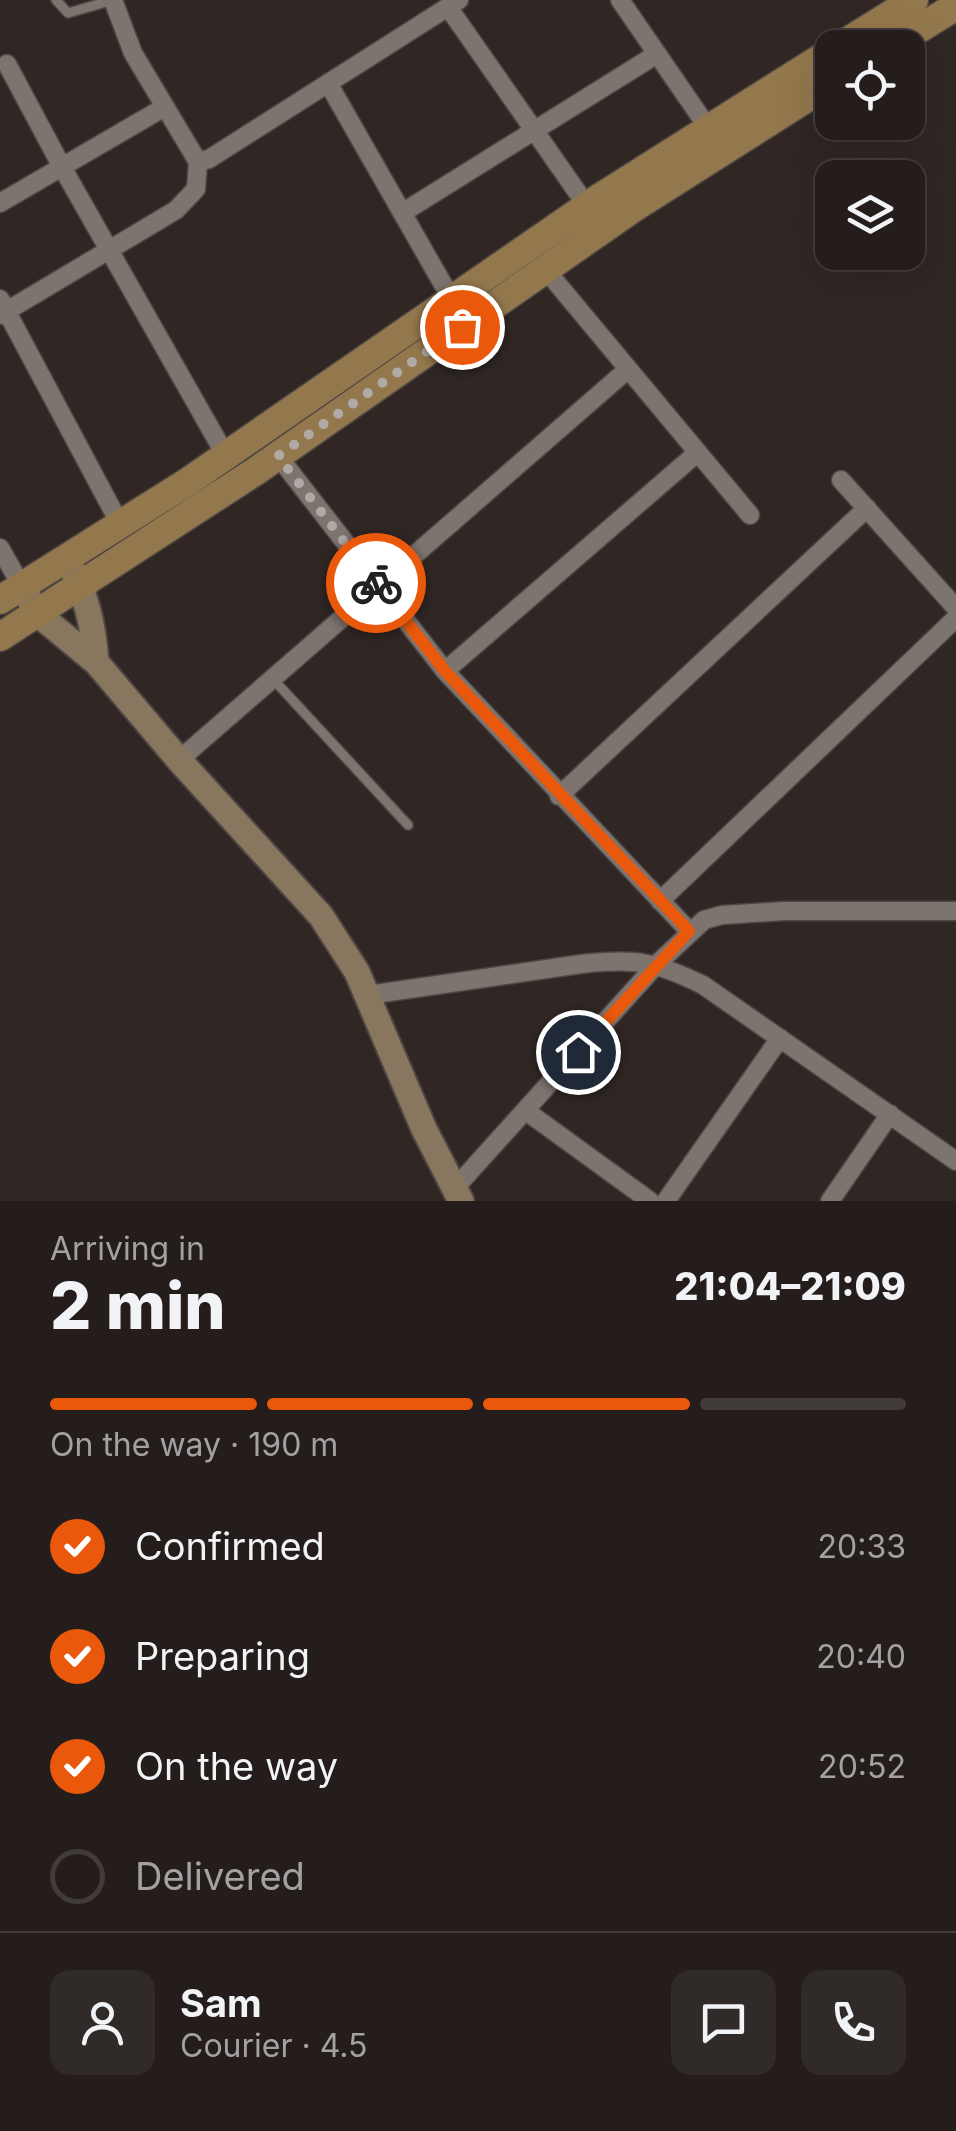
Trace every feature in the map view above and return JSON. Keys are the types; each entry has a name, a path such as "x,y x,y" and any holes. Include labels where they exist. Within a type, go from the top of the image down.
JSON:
{"main road":[{"path":"866,30 914,0"},
{"path":"917,30 956,6"},
{"path":"0,637 278,456 545,269 815,64"},
{"path":"11,593 226,456 587,206 815,90"}],"street":[{"path":"112,0 121,28 163,108 198,162 196,189 188,200 109,250 2,309 120,524"},
{"path":"643,0 623,5 716,139"},
{"path":"198,162 209,159 454,4 587,206"},
{"path":"402,213 657,54"},
{"path":"7,64 226,456"},
{"path":"328,83 452,300"},
{"path":"0,203 163,108"},
{"path":"545,269 750,515"},
{"path":"179,760 627,370"},
{"path":"445,671 697,453"},
{"path":"278,456 445,671 689,931"},
{"path":"841,480 956,608"},
{"path":"559,796 867,508"},
{"path":"0,548 11,593 96,662 321,916 346,952 368,995 424,1129 458,1195 526,1111 657,964 704,920 722,915 837,910 956,911"},
{"path":"66,558 83,586 96,662"},
{"path":"660,901 956,618"},
{"path":"368,995 616,960 657,964 702,985 956,1161"},
{"path":"666,1201 780,1038"},
{"path":"526,1111 650,1201"},
{"path":"830,1201 890,1114"}],"lane":[{"path":"56,0 68,12 112,0"},
{"path":"272,678 408,825"}],"way so far":[{"path":"376,583 278,456 462,327"}],"route":[{"path":"376,583 445,671 689,931 578,1052"}]}
